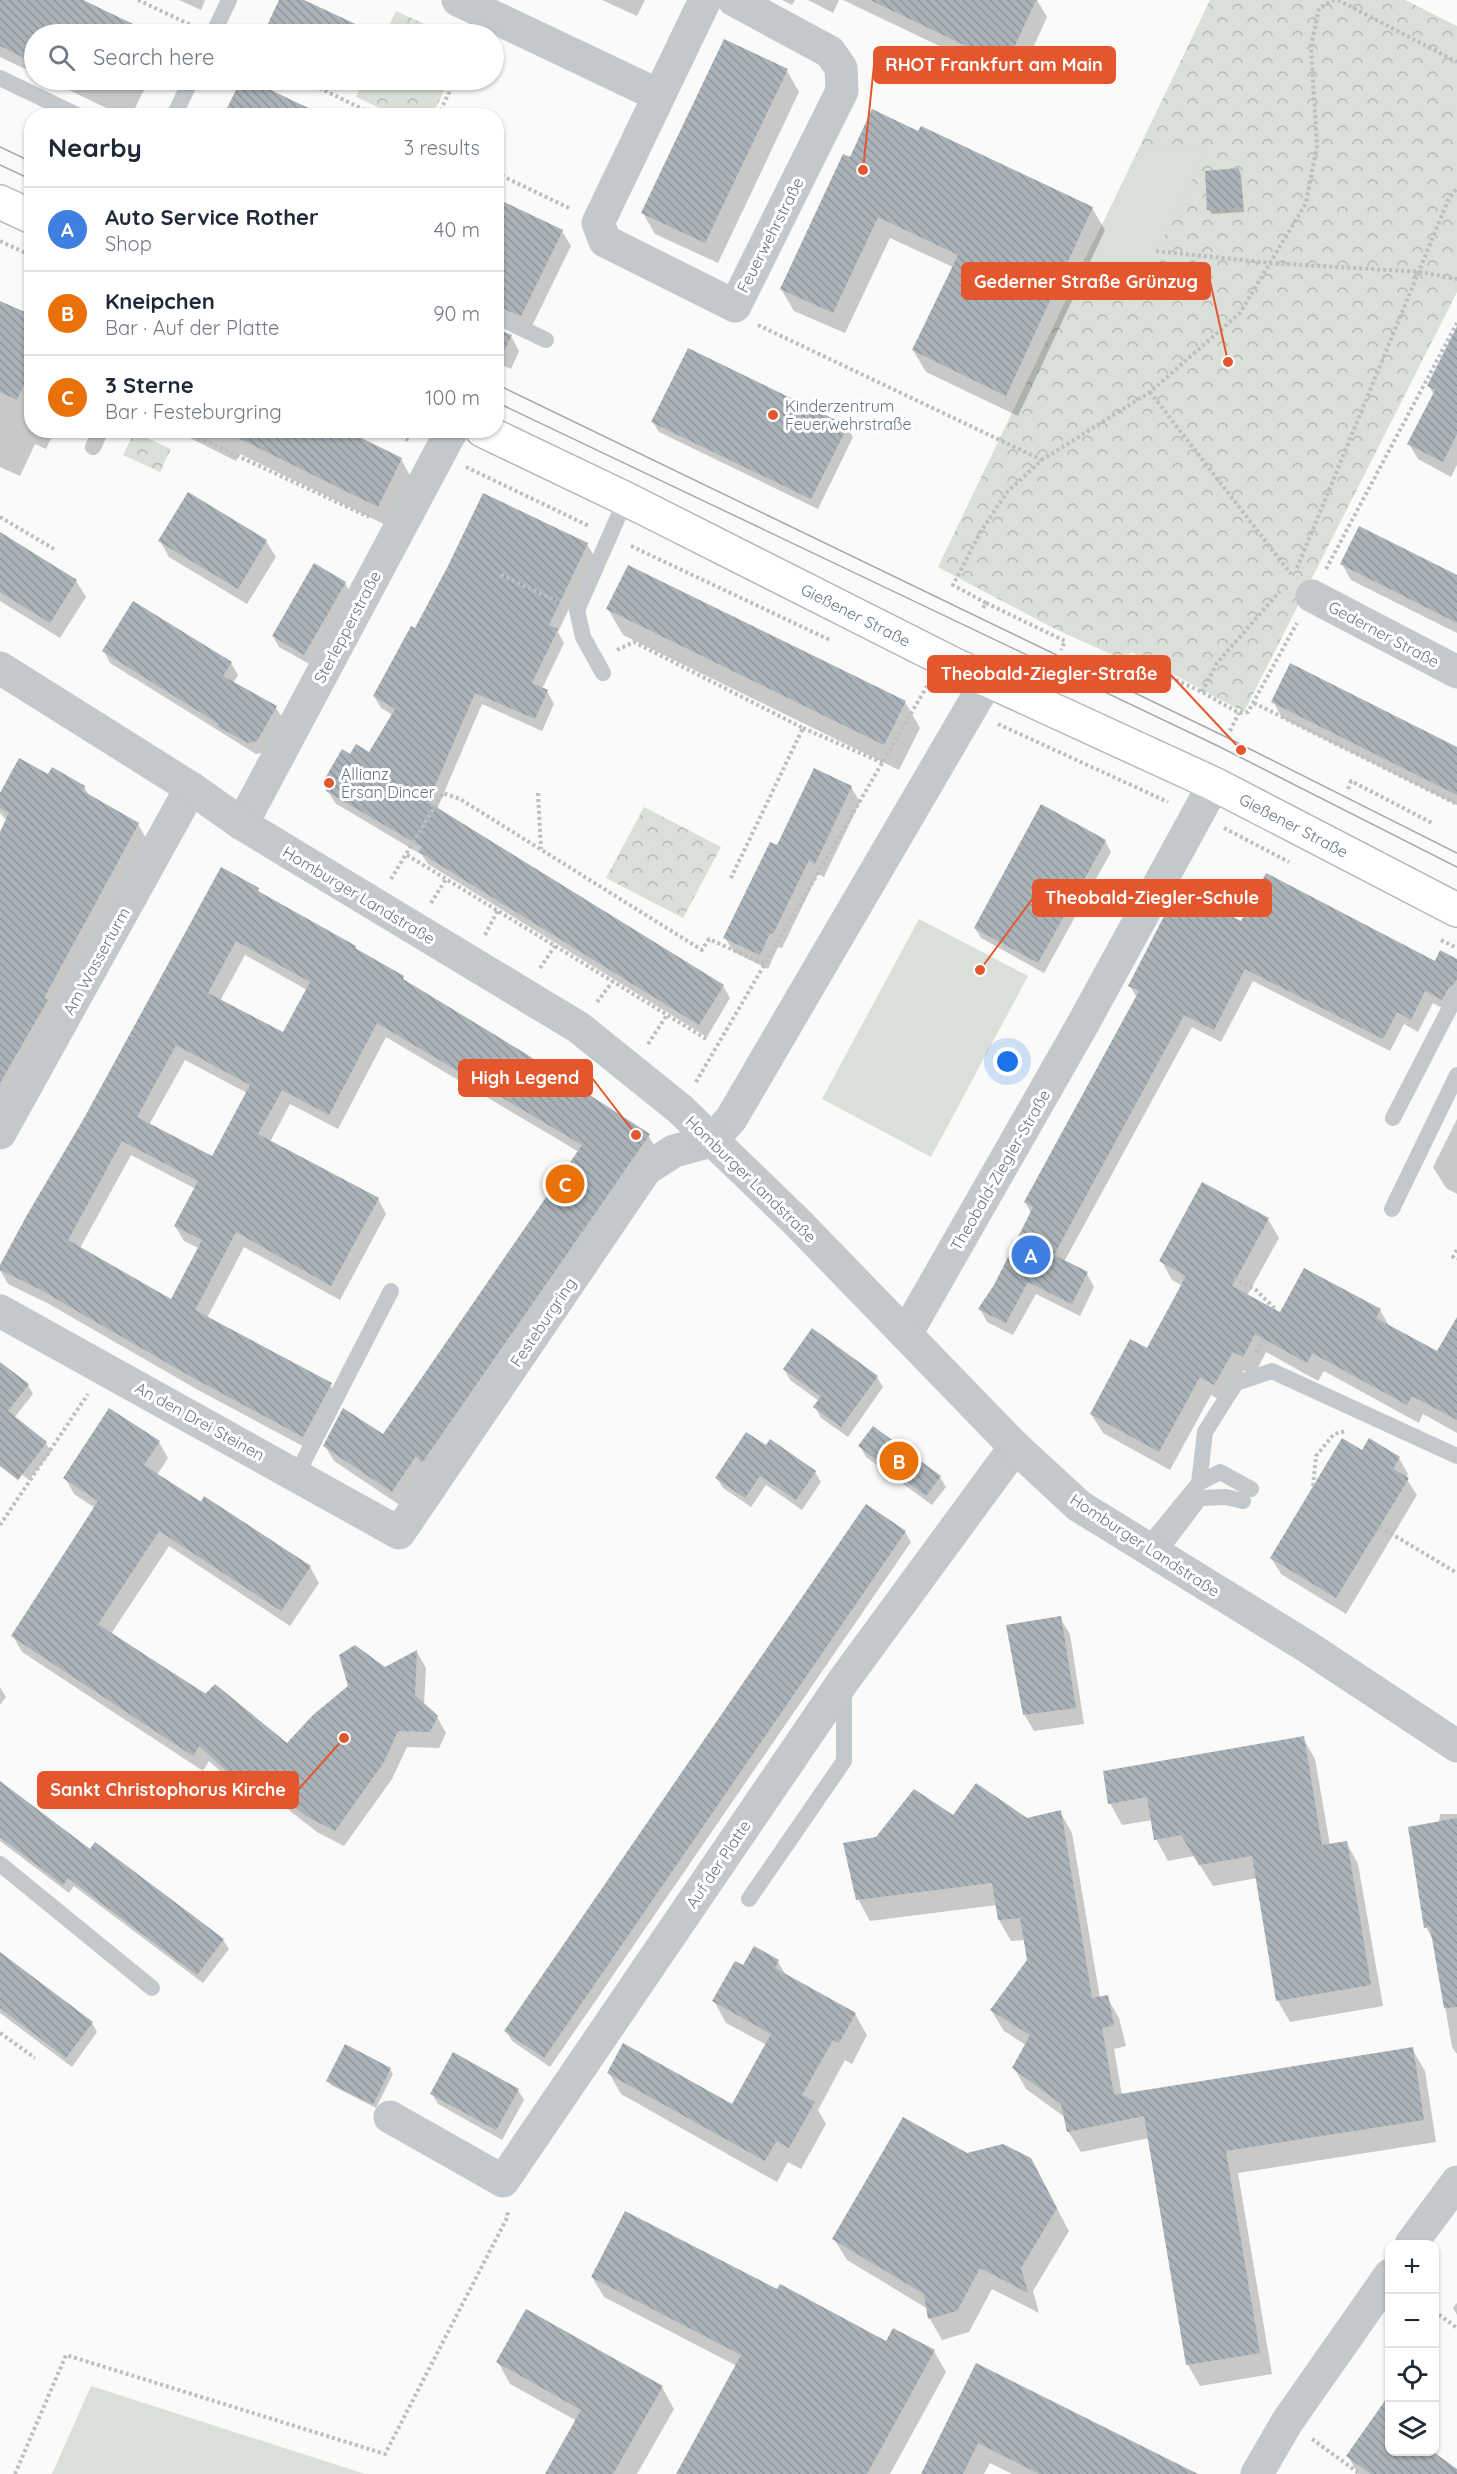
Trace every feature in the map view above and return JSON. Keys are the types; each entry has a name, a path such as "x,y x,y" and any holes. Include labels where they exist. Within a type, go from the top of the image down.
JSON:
{"main road":[{"path":"0,202 24,213"},
{"name":"Gießener Straße","path":"499,438 988,679 1110,738 1214,784 1457,910"}],"street":[{"path":"458,0 658,95"},
{"path":"598,223 705,0"},
{"name":"Feuerwehrstraße","path":"598,223 605,241 735,306 842,91 841,68 830,52 734,0"},
{"name":"Sterlepperstraße","path":"242,824 446,443"},
{"name":"Gederner Straße","path":"1302,587 1457,672"},
{"name":"Homburger Landstraße","path":"0,668 191,788 242,824 578,1027 680,1109 797,1222 1015,1447 1079,1506 1306,1646 1457,1746"},
{"path":"711,1141 731,1119 988,679"},
{"name":"Theobald-Ziegler-Straße","path":"906,1334 1084,1022 1214,784"},
{"name":"Am Wasserturm","path":"0,1133 191,788"},
{"name":"Festeburgring","path":"399,1533 646,1169 674,1151 711,1141"},
{"name":"An den Drei Steinen","path":"0,1311 399,1533"},
{"name":"Auf der Platte","path":"502,2181 844,1680 1015,1447"},
{"path":"390,2117 502,2181"},
{"path":"1415,2240 1457,2182"},
{"path":"1257,2474 1287,2421 1385,2281"}],"lane":[{"path":"212,24 229,0"},
{"path":"0,78 24,90"},
{"path":"25,90 62,108"},
{"path":"178,108 186,90"},
{"path":"504,320 546,340"},
{"path":"93,447 98,438"},
{"path":"603,673 583,636 577,610 626,499"},
{"path":"1393,1118 1457,994"},
{"path":"1392,1209 1457,1075"},
{"path":"296,1476 391,1291"},
{"path":"1151,1552 1198,1483 1205,1432 1236,1383 1272,1371 1457,1456"},
{"path":"1151,1552 1200,1498 1247,1495 1220,1472 1198,1483"},
{"path":"749,1899 843,1761 844,1680"},
{"path":"0,1864 152,1988"}],"path":[{"path":"138,0 189,24"},
{"path":"1061,650 1065,641 984,605 953,585 981,531 1008,491 1042,460 1150,392 1240,314 1306,203 1317,146 1311,47 1319,8 1336,0 1457,62"},
{"path":"324,90 361,108"},
{"path":"442,108 450,90"},
{"path":"504,177 598,223"},
{"path":"1124,674 1131,658 1202,692 1239,713 1248,712 1254,703 1302,587 1449,198 1457,188"},
{"path":"0,241 24,252"},
{"path":"1156,251 1270,262 1421,272 1457,279"},
{"path":"735,306 746,320 1042,460"},
{"path":"1202,692 1217,663 1302,587 1457,323"},
{"path":"1150,392 1302,587"},
{"path":"199,438 400,532"},
{"path":"424,438 446,443 609,536 832,641"},
{"path":"0,517 54,549"},
{"path":"501,575 577,610"},
{"path":"634,642 803,728 883,763"},
{"path":"917,681 934,689"},
{"path":"680,1109 927,686"},
{"path":"1254,703 1457,804"},
{"path":"1230,731 1239,713"},
{"path":"730,880 803,728"},
{"path":"1348,789 1352,782 1432,823"},
{"path":"374,904 407,855 443,793 460,799 702,950 709,939 766,965"},
{"path":"538,793 541,849"},
{"path":"407,855 708,1040"},
{"path":"432,901 446,879"},
{"path":"487,933 498,910"},
{"path":"541,967 555,946"},
{"path":"597,1001 613,981"},
{"path":"1457,1250 1453,1257 1457,1259"},
{"path":"1234,1278 1256,1290 1276,1310"},
{"path":"0,1525 105,1368"},
{"path":"1313,1486 1316,1455 1334,1434 1359,1428 1367,1414"},
{"path":"1380,1527 1457,1574"},
{"path":"0,2033 35,2058"},
{"path":"15,2474 66,2355 385,2454 508,2216 502,2181"},
{"path":"1439,2315 1457,2328"},
{"path":"1287,2421 1360,2474"}],"green space":[{"path":"1210,0 1405,0 1457,26 1457,292 1244,712 1131,652 1126,661 1055,629 938,567"},
{"path":"396,11 424,24 390,24"},
{"path":"359,90 444,90 436,108 380,108 356,97"},
{"path":"1141,147 1206,152 1136,293 1082,264"},
{"path":"131,438 147,438 171,449 160,472 123,455"},
{"path":"644,807 721,847 683,918 606,878"},
{"path":"919,919 1028,976 931,1157 822,1099"},
{"path":"91,2386 365,2474 52,2474"}],"building":[{"path":"0,0 83,0 133,24 24,24 24,58 0,46"},
{"path":"279,0 304,0 356,24 268,24"},
{"path":"870,0 1036,0 1006,65"},
{"path":"724,39 788,69 705,243 641,213"},
{"path":"236,90 271,90 308,108 227,108"},
{"path":"872,109 918,131 921,126 1093,207 1006,396 912,350 958,255 878,217 833,313 780,289 843,154 850,157"},
{"path":"1239,168 1242,208 1207,210 1205,171"},
{"path":"504,202 563,230 521,316 504,309"},
{"path":"0,301 24,312 24,385 17,400 0,392"},
{"path":"1457,326 1457,434 1443,462 1407,444 1435,390 1427,386"},
{"path":"504,332 512,335 504,351"},
{"path":"688,348 848,426 811,499 651,422"},
{"path":"238,438 361,438 402,458 378,507"},
{"path":"188,492 267,540 238,589 158,541"},
{"path":"483,493 588,543 549,625 558,629 532,683 548,690 535,719 475,693 428,802 724,985 699,1025 419,852 422,847 326,791 324,780 342,749 350,754 356,744 369,752 395,709 373,696 411,626 415,628"},
{"path":"1359,526 1457,575 1457,623 1340,564"},
{"path":"0,532 77,580 50,623 0,592"},
{"path":"314,563 346,582 304,655 272,636"},
{"path":"628,565 906,701 884,745 606,609"},
{"path":"133,601 232,662 223,676 277,706 257,741 248,743 217,726 219,724 102,651"},
{"path":"1290,663 1457,747 1457,795 1271,702"},
{"path":"19,758 48,774 52,767 85,786 83,791 139,823 44,998 48,1000 0,1083 0,832 9,813 0,808 0,793"},
{"path":"814,768 852,786 815,864 809,860 773,934 770,933 760,955 723,938 770,842 777,845"},
{"path":"1041,804 1106,840 1038,963 974,928"},
{"path":"221,867 259,888 258,891 356,946 355,948 404,976 403,979 523,1052 650,1134 422,1463 416,1456 392,1492 323,1446 343,1408 383,1434 582,1145 377,1023 329,1115 282,1090 258,1134 379,1198 331,1286 236,1232 195,1310 332,1383 303,1437 188,1375 39,1289 0,1270 0,1265 27,1215 83,1120","holes":["236,941 310,982 283,1032 208,993","176,1045 250,1085 212,1156 137,1117","122,1141 198,1181 174,1226 202,1240 171,1299 68,1240"]},
{"path":"1266,873 1435,961 1440,950 1457,959 1457,979 1442,1000 1425,991 1411,1020 1397,1012 1383,1039 1245,969 1214,1030 1184,1015 1054,1255 1088,1272 1072,1304 1028,1282 1006,1323 978,1309 994,1285 1033,1207 1024,1202 1139,991 1128,986 1178,889 1241,921"},
{"path":"1202,1182 1269,1218 1232,1286 1280,1312 1304,1268 1381,1309 1376,1318 1437,1351 1457,1317 1457,1420 1412,1396 1407,1405 1312,1353 1307,1363 1255,1334 1243,1357 1233,1352 1214,1385 1200,1377 1159,1452 1090,1414 1130,1339 1147,1348 1186,1276 1159,1261"},
{"path":"812,1328 878,1376 841,1427 813,1407 821,1396 783,1369"},
{"path":"0,1362 29,1384 8,1411 47,1442 18,1480 0,1466"},
{"path":"109,1408 160,1441 144,1465 201,1502 204,1496 311,1566 281,1611 159,1531 98,1624 205,1694 215,1684 287,1743 313,1715 348,1686 339,1655 355,1645 385,1667 417,1650 415,1695 438,1716 430,1732 398,1731 384,1762 335,1831 306,1816 279,1794 260,1772 245,1787 199,1746 193,1756 11,1636 98,1501 63,1478"},
{"path":"873,1426 941,1476 926,1496 858,1446"},
{"path":"746,1432 766,1445 770,1439 816,1471 796,1500 760,1476 745,1498 715,1478"},
{"path":"1342,1438 1362,1450 1369,1438 1400,1457 1393,1469 1409,1478 1336,1598 1270,1558"},
{"path":"866,1504 906,1531 544,2058 504,2031"},
{"path":"1061,1616 1076,1708 1023,1715 1006,1625"},
{"path":"1304,1736 1322,1845 1347,1841 1371,1985 1276,2001 1252,1856 1199,1865 1181,1835 1154,1840 1147,1797 1108,1804 1103,1771"},
{"path":"0,1781 90,1849 95,1842 224,1939 197,1975 68,1878 63,1885 0,1837"},
{"path":"976,1783 1027,1818 1061,1810 1092,1998 1108,1995 1114,2025 1102,2028 1114,2095 1413,2047 1424,2120 1226,2151 1260,2353 1186,2365 1144,2116 1067,2132 1061,2104 1012,2068 1030,2035 990,2010 1027,1960 1020,1918 998,1920 992,1883 856,1900 843,1843 876,1837 914,1789 953,1815"},
{"path":"1457,1818 1457,2007 1444,2008 1430,1927 1424,1928 1408,1827"},
{"path":"754,1946 779,1960 775,1968 856,2013 839,2043 833,2040 802,2095 815,2102 789,2148 776,2141 765,2161 607,2073 623,2043 732,2104 771,2034 712,2001 735,1961 743,1965"},
{"path":"0,1952 93,2022 66,2058 0,2008"},
{"path":"345,2044 391,2068 373,2105 326,2081"},
{"path":"453,2052 519,2089 496,2130 430,2094"},
{"path":"903,2117 967,2153 1003,2144 1031,2158 1057,2208 1021,2268 1028,2293 980,2268 957,2311 928,2319 924,2294 832,2239"},
{"path":"625,2211 777,2289 780,2284 886,2341 893,2328 935,2350 867,2474 676,2474 741,2355 591,2277"},
{"path":"526,2309 663,2386 613,2474 545,2474 581,2410 496,2362"},
{"path":"976,2363 1198,2474 1039,2474 978,2443 963,2474 921,2474"},
{"path":"1385,2401 1385,2456 1439,2456 1457,2469 1457,2474 1371,2474 1346,2456"}],"tram line":[{"path":"0,147 24,158"},
{"path":"0,165 24,176"},
{"path":"504,388 1226,737 1457,853"},
{"path":"504,406 1218,746 1457,867"}],"place":[{"name":"RHOT Frankfurt am Main","path":"863,170"},
{"name":"Gederner Straße Grünzug","path":"1228,362"},
{"name":"Kinderzentrum Feuerwehrstraße","path":"773,415"},
{"name":"Theobald-Ziegler-Straße","path":"1241,750"},
{"name":"Allianz Ersan Dincer","path":"329,783"},
{"name":"Theobald-Ziegler-Schule","path":"980,970"},
{"name":"High Legend","path":"636,1135"},
{"name":"3 Sterne","path":"565,1184"},
{"name":"Auto Service Rother","path":"1031,1255"},
{"name":"Kneipchen","path":"899,1461"},
{"name":"Sankt Christophorus Kirche","path":"344,1738"}]}
